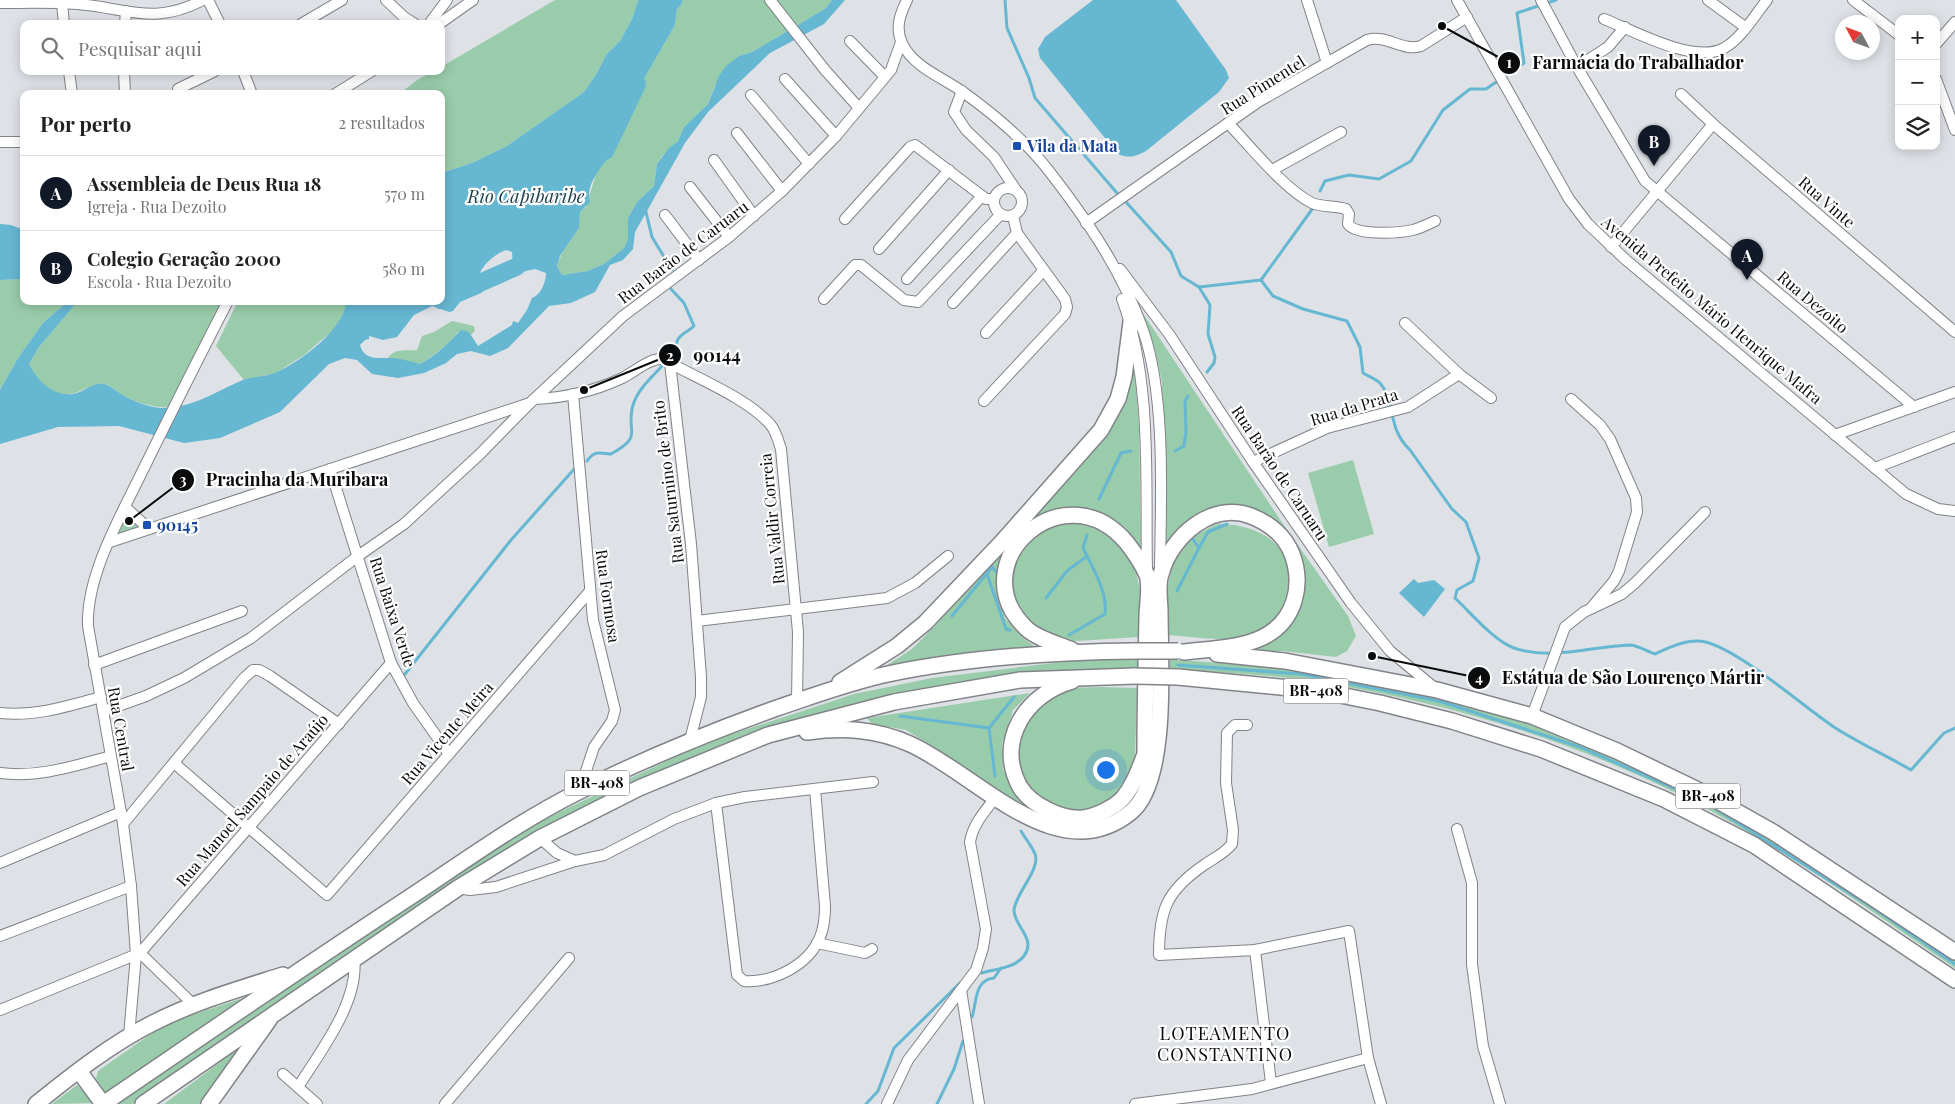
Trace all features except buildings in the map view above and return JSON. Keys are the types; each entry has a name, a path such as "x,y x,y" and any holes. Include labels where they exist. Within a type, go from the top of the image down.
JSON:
{"highway":[{"path":"816,696 868,666 925,622 1002,542 1100,430 1118,400 1124,377 1131,322"},
{"path":"1090,676 1055,686 1041,695 1026,709 1016,726 1011,745 1013,768 1021,788 1032,800 1048,810 1067,816 1083,818 1100,812 1122,799 1136,779 1145,754 1154,576 1188,530 1213,515 1243,513 1268,524 1290,547 1298,578 1292,606 1284,620 1268,636 1242,645 1181,652"},
{"path":"768,735 832,728 856,729 879,733 910,744 950,765 996,797 1040,824 1059,830 1095,831 1117,822 1133,811 1142,800 1152,774 1156,756 1160,698 1154,576 1118,533 1103,522 1080,514 1065,515 1031,528 1017,543 1009,559 1004,579 1007,602 1015,616 1029,631 1074,651"},
{"name":"BR-408","path":"103,1104 301,969 524,823 579,792 690,740 797,702 885,675 954,663 1074,651 1181,652 1285,661 1437,690 1532,716 1617,751 1702,792 1773,832 1955,952"},
{"name":"BR-408","path":"143,1104 458,888 540,838 639,788 768,735 894,702 1020,680 1090,676 1178,677 1320,691 1363,699 1452,721 1541,750 1664,799 1754,845 1955,980"},
{"path":"36,1104 79,1071 130,1036 194,1005 301,969"},
{"path":"209,1104 275,1012"},
{"path":"79,1071 103,1104"}],"street":[{"path":"0,3 62,3 161,15 189,8 204,0"},
{"path":"208,0 218,20"},
{"path":"308,20 342,0"},
{"path":"386,0 410,20"},
{"path":"432,20 447,0"},
{"path":"445,20 473,0"},
{"path":"770,0 783,14 803,43 859,108"},
{"path":"901,42 898,21 907,0"},
{"path":"1307,0 1327,63"},
{"name":"Avenida Prefeito Mário Henrique Mafra","path":"1457,0 1569,199 1588,224 1612,247 1875,468 1918,501 1938,509 1955,511"},
{"path":"1708,0 1746,27"},
{"path":"1604,18 1674,47 1706,52 1724,48 1746,27 1767,0"},
{"path":"1853,0 1895,32"},
{"name":"Rua Dezoito","path":"1542,1 1634,166 1656,191 1914,407"},
{"path":"62,3 64,20"},
{"path":"125,20 126,11"},
{"name":"Rua Pimentel","path":"1086,223 1258,102 1327,63 1375,38 1383,38 1407,47 1421,46 1467,17"},
{"path":"1940,39 1955,22"},
{"path":"1577,66 1608,47 1625,27"},
{"path":"850,41 888,73 908,54"},
{"name":"Rua Barão de Caruaru","path":"901,42 908,54 929,72 962,91 1028,146 1169,334 1253,462 1345,595 1390,652 1437,690"},
{"name":"Rua Barão de Caruaru","path":"110,542 492,416 532,401 623,316 729,237 782,191 836,136 888,73 901,42"},
{"path":"70,75 71,90"},
{"path":"124,75 126,90"},
{"path":"178,89 207,75"},
{"path":"244,75 250,90"},
{"path":"341,90 366,75"},
{"path":"785,79 836,136"},
{"path":"1940,89 1955,128"},
{"path":"962,91 954,112 959,121 994,156 1022,197 1022,206 1013,216"},
{"name":"Rua Vinte","path":"1681,94 1713,124 1955,332"},
{"path":"751,95 809,164"},
{"path":"1228,123 1272,170 1313,203 1346,209 1349,214 1349,227 1362,232 1414,230 1435,221"},
{"path":"1612,247 1656,191 1713,124"},
{"path":"1272,170 1341,132"},
{"path":"737,133 782,191"},
{"path":"0,142 20,142"},
{"path":"845,219 910,147 915,144 986,199 994,199"},
{"path":"714,160 754,216"},
{"path":"879,249 949,170"},
{"path":"1002,170 1003,189 994,199 994,208 1000,215 1013,216"},
{"path":"690,187 729,237"},
{"path":"1003,189 1016,190"},
{"path":"907,279 982,196"},
{"path":"665,215 699,260"},
{"path":"824,299 855,265 861,265 904,300 918,302 1000,215"},
{"path":"984,401 1064,314 1066,307 1065,299 1017,233 1013,216"},
{"path":"953,303 1017,233"},
{"path":"1102,244 1131,322 1144,391 1154,576"},
{"name":"Rua Barão de Caruaru","path":"1112,260 1143,330 1152,371 1159,435 1154,576"},
{"path":"986,333 1043,271"},
{"name":"Rua Central","path":"130,1036 138,954 123,824 104,711 94,665 87,610 93,585 125,508 226,305"},
{"path":"1405,323 1459,374 1491,398"},
{"path":"104,711 146,696 184,678 251,638 358,556 404,524 503,431 532,401 573,394 620,379 656,359 665,359 670,364"},
{"name":"Rua Valdir Correia","path":"670,364 724,392 759,414 771,425 777,435 781,449 796,609 799,653 797,702"},
{"name":"Rua Saturnino de Brito","path":"670,364 692,544 697,621 701,697 690,740"},
{"name":"Rua da Prata","path":"1253,462 1327,428 1408,407 1459,374"},
{"path":"1835,435 1955,392"},
{"name":"Rua Formosa","path":"573,394 593,620 615,710 612,721 594,747 579,792"},
{"path":"1570,399 1600,424 1610,439 1636,498 1637,512 1619,571 1614,581 1590,609"},
{"path":"492,416 503,431"},
{"path":"1875,468 1955,437"},
{"name":"Rua Baixa Verde","path":"330,469 391,663 413,703 449,754"},
{"path":"125,508 148,528"},
{"path":"1532,716 1557,646 1569,622 1590,609 1622,594 1704,512"},
{"path":"697,621 887,598 903,591 948,556"},
{"name":"Rua Vicente Meira","path":"249,827 328,895 590,591"},
{"path":"94,665 242,611"},
{"name":"Rua Manoel Sampaio de Araújo","path":"138,954 391,663"},
{"path":"123,824 244,678 253,670 259,670 339,724"},
{"path":"0,713 31,714 58,709 101,697"},
{"path":"1247,725 1232,726 1226,740 1226,783 1234,830 1232,844 1219,856 1197,870 1172,894 1162,915 1160,954 1255,950 1349,932 1368,1058 1381,1104"},
{"path":"0,774 33,774 57,771 111,756"},
{"path":"174,763 249,827"},
{"path":"458,888 470,890 496,887 575,861 604,855 674,818 716,803 745,797 873,782"},
{"path":"716,803 735,961 740,979 749,982 778,977 809,955 817,943 824,925 825,906 815,789"},
{"path":"887,1104 908,1060 976,970 983,948 986,928 970,842 972,832 996,797"},
{"path":"0,863 121,812"},
{"path":"1458,829 1472,883 1472,964 1483,1046 1500,1104"},
{"path":"540,838 557,853 575,861"},
{"path":"0,936 131,886"},
{"path":"817,943 865,953 872,949"},
{"path":"1255,950 1271,1083"},
{"path":"0,1010 138,954 194,1005"},
{"path":"298,1087 332,1034 350,995 355,978 354,958"},
{"path":"445,1104 569,958"},
{"path":"962,990 979,1104"},
{"path":"1135,1104 1186,1100 1252,1089 1368,1058"},
{"path":"283,1074 317,1104"}],"green space":[{"path":"555,0 638,0 632,19 620,41 606,55 584,92 507,146 472,163 445,172 445,90 404,90 426,75 445,75 445,65"},
{"path":"682,0 832,0 826,8 803,22 752,52 739,56 715,85 708,104 684,127 678,141 663,155 657,164 654,186 637,202 628,218 628,239 624,248 604,264 587,271 562,275 557,266 560,258 577,229 580,212 586,207 596,174 616,146 619,130 612,129 619,111 630,103 675,25 677,9 682,4"},
{"path":"20,279 20,305 63,305 43,323 18,358 0,390 0,280"},
{"path":"75,305 221,305 169,407 152,406 135,401 104,384 95,385 75,393 67,394 53,391 41,382 29,364 39,347"},
{"path":"236,305 346,305 337,327 304,355 276,373 244,380 216,346"},
{"path":"1142,312 1283,524 1348,616 1356,636 1347,651 1336,657 1283,651 1255,651 1284,631 1298,611 1300,599 1299,570 1296,552 1242,510 1179,530 1164,544 1162,382 1155,350"},
{"path":"452,321 474,326 475,331 471,335 469,332 458,332 446,345 420,364 388,358 397,351 417,350 422,336 434,332"},
{"path":"1134,359 1139,427 1141,549 1125,527 1101,513 1071,507 1044,514 1004,556 998,592 1005,618 1023,638 1039,650 875,673 912,649 934,627 1101,443 1127,393"},
{"path":"1353,460 1374,534 1329,547 1308,473"},
{"path":"127,514 141,528 119,533"},
{"path":"1077,519 1111,533 1135,566 1140,591 1138,637 1062,642 1043,635 1018,613 1010,584 1016,556 1039,530"},
{"path":"1218,524 1236,525 1253,530 1277,546 1285,558 1288,572 1288,589 1282,607 1264,630 1245,637 1211,639 1165,635 1169,583 1178,555 1187,543 1200,533"},
{"path":"1138,655 1140,671 1019,676 944,686 841,708 677,765 307,986 133,1104 116,1104 482,857 547,818 702,744 854,694 932,678 1102,657"},
{"path":"1163,659 1278,667 1392,685 1520,719 1579,741 1714,803 1955,957 1955,968 1824,879 1757,837 1688,799 1644,778 1554,741 1461,712 1414,700 1298,679 1162,669"},
{"path":"1059,688 1137,688 1135,758 1129,778 1117,795 1098,808 1078,812 1050,807 1020,778 1016,732"},
{"path":"1030,693 1013,710 1002,743 1003,769 1014,793 1034,815 941,751 906,730 872,724 867,718"},
{"path":"252,995 107,1097 96,1079 98,1071 165,1024"},
{"path":"251,1039 202,1104 164,1104"},
{"path":"77,1085 95,1103 52,1104"}],"water":[{"name":"Rio Capibaribe","path":"638,0 682,0 682,4 677,9 675,25 630,103 619,111 612,129 619,129 616,145 594,179 589,194 590,202 580,212 579,228 560,256 557,266 562,275 587,271 604,264 624,248 628,239 628,218 637,202 654,186 657,164 668,149 678,141 684,127 708,104 719,76 726,66 739,56 752,52 826,8 832,0 845,0 824,24 770,53 708,112 685,143 635,232 633,249 623,260 610,265 595,292 571,303 549,306 508,348 490,356 471,351 457,354 446,363 424,373 398,378 372,374 357,360 345,358 329,364 280,412 220,438 184,443 119,426 58,427 0,444 0,390 18,358 43,323 63,305 75,305 39,347 29,364 41,381 52,390 65,394 77,393 101,383 125,397 161,408 194,402 243,380 273,374 287,367 309,352 330,333 344,312 345,305 445,305 445,172 472,163 507,146 584,92 606,55 620,41 632,19","holes":["506,250 512,252 513,265 521,272 535,269 546,273 542,288 532,298 527,310 518,323 513,321 512,325 478,346 469,332 461,330 442,349 420,364 396,359 376,358 368,356 362,350 360,345 369,339 369,336 383,340 397,337 414,315 432,306 449,312 453,311 460,302 481,293 495,280 491,281 489,277 481,279 479,275 483,267 502,252"]},
{"path":"1093,0 1176,0 1226,70 1229,78 1219,92 1146,151 1129,157 1118,154 1040,58 1038,49 1045,37"},
{"path":"0,224 11,225 20,228 20,279 0,280"},
{"path":"1414,579 1418,583 1434,580 1445,589 1424,617 1399,593"}],"waterway":[{"path":"1005,0 1007,28 1029,78 1035,98 1117,193"},
{"path":"1320,191 1325,181 1349,175 1379,179 1411,161 1443,110 1470,89 1486,89 1524,63 1517,13 1556,0"},
{"name":"Rio Capibaribe","path":"605,151 637,84"},
{"path":"1126,202 1171,252 1181,276 1199,287 1261,280 1273,296 1303,309 1347,321 1360,347 1363,373 1380,383 1385,391 1398,433 1452,509 1466,522 1479,558 1473,581 1457,590 1455,598 1483,626 1506,644 1528,652 1543,653 1572,652 1630,645 1655,654 1682,643 1699,641 1713,644 1749,664 1837,729 1911,770 1944,733 1955,728"},
{"path":"645,208 652,237 672,270"},
{"path":"1261,280 1313,208"},
{"name":"Rio Capibaribe","path":"445,298 516,267 534,253"},
{"path":"1199,287 1210,305 1208,334 1215,357 1214,363 1207,372"},
{"path":"671,289 684,303 694,326 678,339 671,358"},
{"path":"587,461 595,454 611,454 628,442 632,433 631,414 635,399 645,384 662,366"},
{"path":"1175,451 1184,446 1186,431 1185,401 1188,396"},
{"path":"1099,499 1121,453 1131,451"},
{"path":"405,674 511,540 576,467"},
{"path":"1199,548 1208,532 1227,524"},
{"path":"1069,635 1105,614 1102,588 1083,548 1087,535"},
{"path":"1177,591 1199,548 1192,538"},
{"path":"1046,598 1067,571 1087,556"},
{"path":"952,616 992,567 998,574"},
{"path":"987,574 1006,629 1010,630"},
{"path":"1178,665 1301,674 1439,701 1580,747 1703,801 1875,909 1955,964"},
{"path":"995,776 989,728 1014,697"},
{"path":"900,716 989,728"},
{"path":"982,973 1004,968 1015,963 1024,956 1027,950 1027,938 1017,922 1014,910 1015,904 1031,874 1036,860 1034,851 1021,831"},
{"path":"972,1017 980,987 983,983 994,978 1001,968"},
{"path":"866,1104 878,1091 894,1048 960,983"},
{"path":"937,1104 954,1069 963,1041"}],"place":[{"name":"Farmácia do Trabalhador","path":"1442,26"},
{"name":"Vila da Mata","path":"1017,146"},
{"name":"Colegio Geração 2000","path":"1654,166"},
{"name":"Assembleia de Deus Rua 18","path":"1747,280"},
{"name":"90144","path":"584,390"},
{"name":"Pracinha da Muribara","path":"129,521"},
{"name":"90145","path":"147,525"},
{"name":"Estátua de São Lourenço Mártir","path":"1372,656"}],"district":[{"name":"LOTEAMENTO CONSTANTINO","path":"1225,1044"}]}
